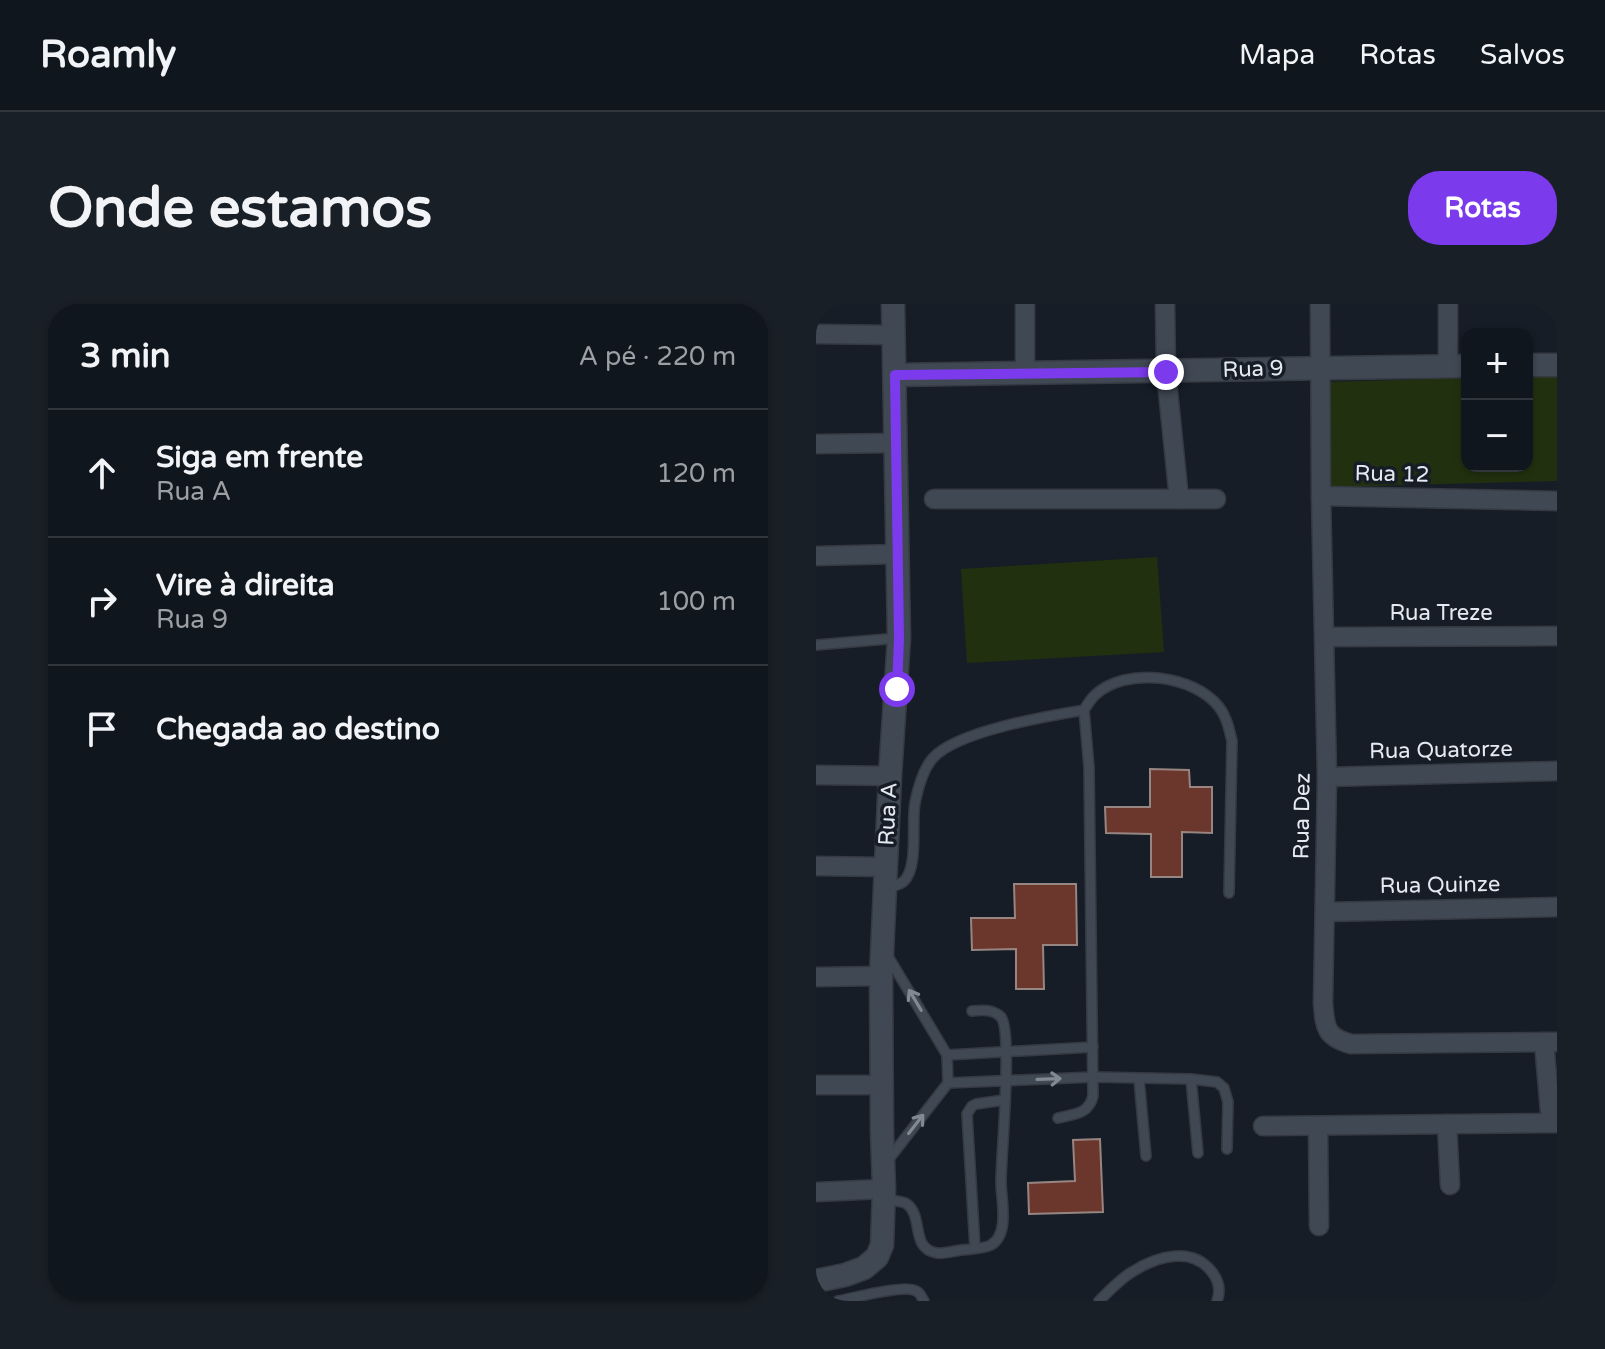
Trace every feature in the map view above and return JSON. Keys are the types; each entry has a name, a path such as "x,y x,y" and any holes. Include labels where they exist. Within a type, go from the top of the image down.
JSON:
{"street":[{"name":"Rua A","path":"816,1281 864,1268 877,1257 882,1245 881,976 899,638 893,304"},
{"path":"1025,304 1025,372"},
{"path":"1165,304 1166,372 1179,499"},
{"name":"Rua Dez","path":"1320,304 1327,777 1325,1026 1331,1036 1351,1044 1551,1042"},
{"path":"1448,304 1457,366"},
{"path":"816,334 893,335"},
{"path":"1533,365 1557,365"},
{"name":"Rua 9","path":"895,375 1457,366"},
{"path":"816,444 895,443"},
{"name":"Rua 12","path":"1321,496 1557,501"},
{"path":"934,499 1216,499"},
{"path":"816,556 898,554"},
{"name":"Rua Treze","path":"1325,637 1557,636"},
{"name":"Rua Quatorze","path":"1327,777 1557,771"},
{"path":"816,775 890,776"},
{"path":"816,866 885,878"},
{"name":"Rua Quinze","path":"1325,912 1557,907"},
{"path":"816,977 881,976"},
{"path":"1263,1126 1554,1123 1551,1042"},
{"path":"816,1085 882,1085"},
{"path":"1447,1124 1450,1185"},
{"path":"1318,1126 1319,1226"},
{"path":"816,1192 884,1195"}],"lane":[{"path":"816,645 899,638"},
{"path":"1058,1118 1080,1113 1092,1104 1089,767 1084,710 1095,695 1114,683 1138,678 1171,679 1189,684 1206,694 1220,708 1232,741 1229,893"},
{"path":"885,878 902,883 910,871 915,804 922,777 933,758 963,738 1084,710"},
{"path":"882,946 947,1055 948,1083 883,1166"},
{"path":"884,1195 905,1202 913,1211 920,1243 937,1253 989,1246 1001,1233 1005,1028 1002,1018 989,1011 972,1011"},
{"path":"947,1055 1093,1047"},
{"path":"948,1083 1094,1077 1217,1082 1224,1088 1228,1102 1227,1149"},
{"path":"1139,1079 1146,1156"},
{"path":"1191,1079 1198,1153"},
{"path":"975,1248 967,1114 976,1104 1004,1100"},
{"path":"1099,1301 1131,1272 1161,1258 1186,1256 1205,1263 1219,1281 1217,1301"},
{"path":"838,1301 902,1288 915,1290 924,1301"}],"green space":[{"path":"1557,375 1557,481 1331,487 1327,382 1461,378 1461,472 1533,472 1533,376"},
{"path":"1157,557 1164,652 967,663 961,569"}],"building":[{"path":"1150,769 1189,770 1190,787 1212,787 1212,833 1182,832 1182,877 1151,877 1151,834 1106,833 1105,807 1150,807"},
{"path":"1014,884 1076,884 1077,945 1043,945 1044,989 1016,989 1016,949 972,950 971,918 1015,918"},
{"path":"1100,1139 1103,1212 1029,1214 1028,1183 1075,1181 1073,1140"}],"route":[{"path":"897,689 895,375 1166,372"}]}
